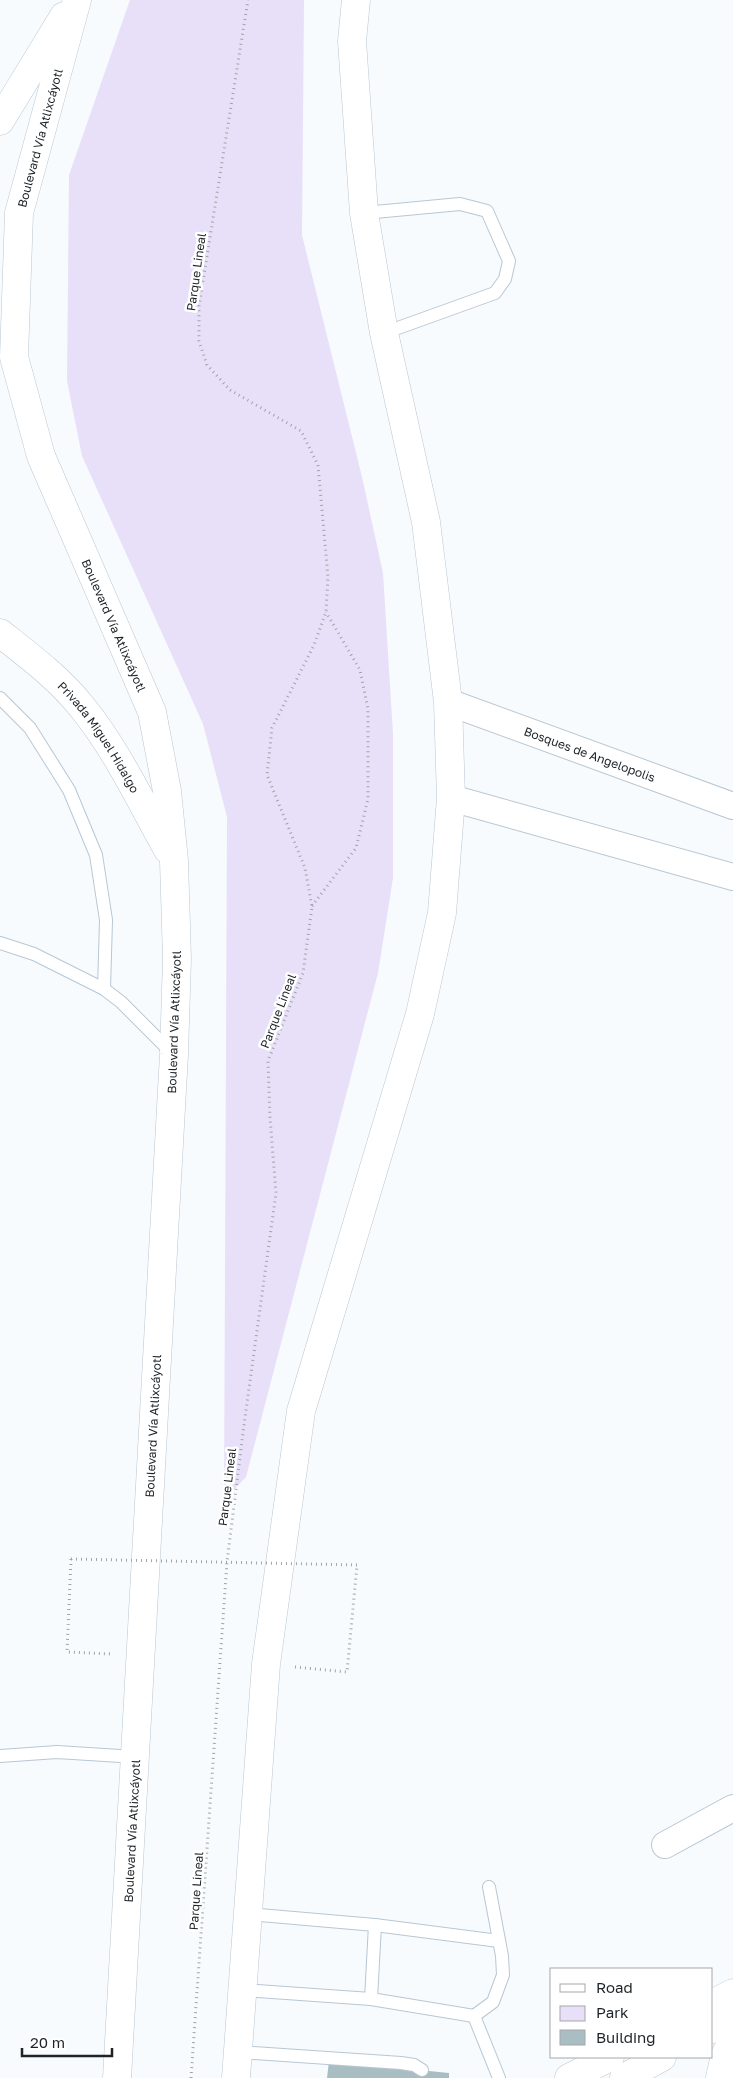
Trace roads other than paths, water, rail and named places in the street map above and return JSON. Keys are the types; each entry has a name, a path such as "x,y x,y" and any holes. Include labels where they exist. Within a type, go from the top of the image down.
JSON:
{"main road":[{"path":"0,121 75,0"},
{"name":"Boulevard Vía Atlixcáyotl","path":"75,0 19,213 14,356 41,456 152,712 167,791 174,861 177,959 174,1054 117,2078"},
{"path":"237,2065 266,1664 301,1411 420,1014 442,913 451,798 448,702 426,522 384,333 364,213 352,41 356,0"},
{"name":"Privada Miguel Hidalgo","path":"0,632 38,663 81,706 111,748 174,861"},
{"path":"713,2003 733,1993"},
{"path":"713,2028 733,2017"},
{"path":"720,2078 725,2055 733,2041"},
{"path":"569,2078 608,2058"},
{"path":"624,2078 660,2058"}],"street":[{"name":"Bosques de Angelopolis","path":"448,702 733,806"},
{"path":"451,798 733,877"},
{"path":"665,1845 733,1808"}],"lane":[{"path":"364,213 460,204 486,212 509,261 505,279 495,293 384,333"},
{"path":"0,698 30,728 68,790 96,855 106,920 104,989"},
{"path":"0,943 34,954 104,989 121,1002 174,1054"},
{"path":"0,1756 56,1752 136,1757"},
{"path":"243,1990 371,1999 474,2016 493,2002 503,1975 489,1888"},
{"path":"249,1914 375,1925 499,1941"},
{"path":"371,1999 375,1925"},
{"path":"474,2016 499,2078"},
{"path":"237,2065 401,2063 414,2065 422,2070"}]}
